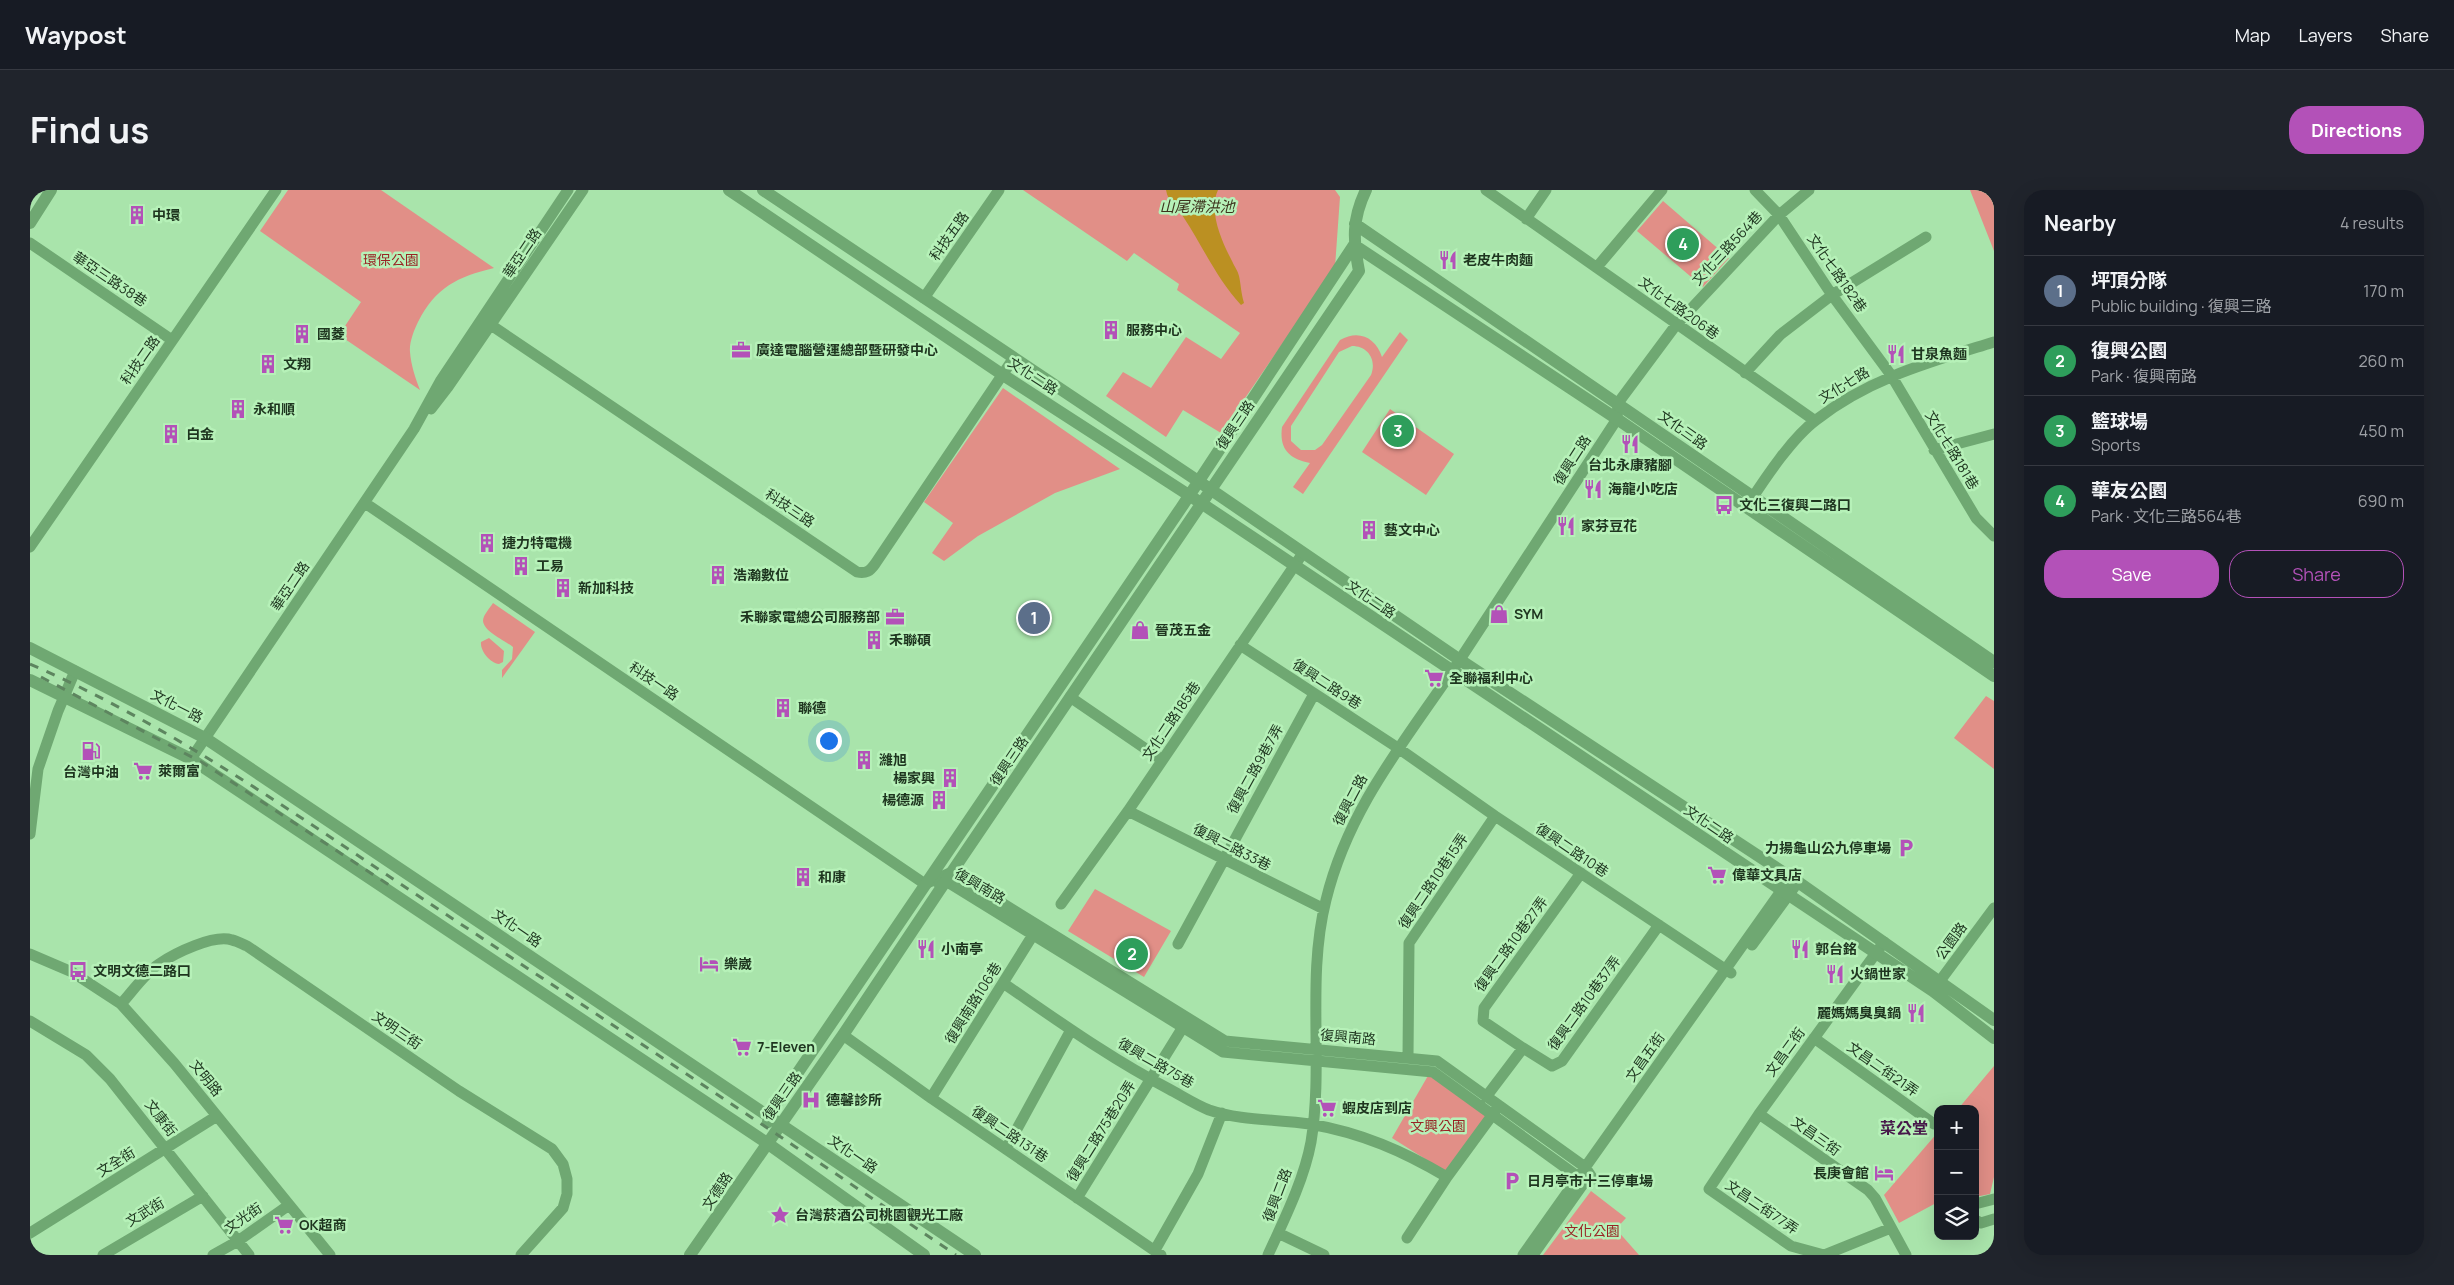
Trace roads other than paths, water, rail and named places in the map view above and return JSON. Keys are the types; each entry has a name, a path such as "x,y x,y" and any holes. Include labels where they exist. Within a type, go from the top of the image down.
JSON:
{"street":[{"path":"30,223 51,190"},
{"name":"科技二路","path":"30,546 276,190"},
{"name":"華亞二路","path":"191,759 414,429 448,387 568,190"},
{"name":"華亞二路","path":"486,322 583,190"},
{"name":"文化二路","path":"729,190 1003,375 1200,503 1876,953 1994,1020"},
{"name":"文化二路","path":"763,190 1210,489 1460,660 1794,880 1884,942 1994,1038"},
{"name":"科技五路","path":"924,298 999,190"},
{"name":"復興三路","path":"767,1143 843,1035 1200,503 1359,271 1354,245 1355,224 1357,209 1366,190"},
{"name":"文化七路206巷","path":"1486,190 1814,420"},
{"path":"1526,219 1546,190"},
{"path":"1597,267 1662,190"},
{"name":"文化七路182巷","path":"1755,190 1779,215 1832,295 1891,375"},
{"name":"文化三路564巷","path":"1618,403 1676,325 1779,215 1809,190"},
{"name":"文化三路","path":"1355,224 1618,403 1750,502 1994,676"},
{"path":"1745,373 1780,335 1832,295 1926,238"},
{"name":"華亞三路38巷","path":"30,243 172,340"},
{"name":"復興三路","path":"767,1143 769,1115 1189,496 1354,245"},
{"name":"文化三路","path":"1354,245 1994,662"},
{"name":"科技三路","path":"486,322 841,561 864,573 870,571 875,564 1013,359"},
{"name":"文化七路","path":"1750,502 1786,450 1814,420 1863,388 1891,375 1994,342"},
{"name":"文化七路181巷","path":"1891,375 1976,518 1994,536"},
{"path":"1617,418 1618,403"},
{"name":"復興二路","path":"1268,1255 1306,1159 1312,1125 1317,958 1324,909 1344,846 1371,790 1460,660 1617,418"},
{"path":"1934,450 1994,434"},
{"name":"科技一路","path":"365,503 925,884"},
{"name":"文化二路185巷","path":"1061,904 1128,811 1303,553"},
{"name":"復興二路9巷","path":"1240,645 1398,748"},
{"name":"文化一路","path":"30,648 205,738 975,1255"},
{"path":"30,834 38,769 75,671"},
{"path":"30,680 191,759 767,1143 924,1255"},
{"name":"復興二路9巷7弄","path":"1178,944 1314,694"},
{"path":"1070,697 1162,760"},
{"name":"復興二路10巷","path":"1398,748 1495,816 1728,971"},
{"path":"1004,769 1016,777"},
{"name":"復興二路33巷","path":"1128,811 1222,860 1324,909"},
{"name":"復興二路10巷15弄","path":"1408,1057 1409,944 1495,816"},
{"name":"復興二路10巷27弄","path":"1523,1048 1484,1021 1484,1008 1581,874"},
{"name":"復興南路","path":"925,884 949,876 1040,925 1225,1042 1279,1051 1408,1057 1437,1061 1486,1097 1495,1111"},
{"name":"復興南路","path":"949,876 1033,935 1223,1052 1279,1051"},
{"name":"文昌五街","path":"1533,1255 1728,971 1794,880"},
{"name":"公園路","path":"1936,986 1994,908"},
{"name":"復興南路106巷","path":"931,1098 1040,925"},
{"name":"復興二路10巷37弄","path":"1523,1048 1552,1066 1562,1061 1659,925"},
{"name":"文明三街","path":"122,1004 142,980 159,964 196,946 214,939 231,939 247,946 460,1091 552,1149 563,1164 567,1179 567,1194 563,1208 521,1255"},
{"name":"文昌二街","path":"1713,1182 1759,1114 1884,942"},
{"name":"文明路","path":"30,954 72,972 122,1004 217,1116 330,1255"},
{"name":"復興二路75巷","path":"1003,983 1071,1030 1151,1079 1209,1110 1312,1125 1374,1140 1405,1153 1447,1177"},
{"name":"文康街","path":"30,1021 86,1055 128,1100 249,1255"},
{"name":"復興二路75巷20弄","path":"1077,1198 1183,1027"},
{"path":"1006,1149 1071,1030"},
{"name":"復興二路131巷","path":"843,1035 931,1098 1158,1253"},
{"name":"文昌二街21弄","path":"1814,1038 1934,1124"},
{"path":"1486,1097 1523,1048"},
{"name":"復興南路","path":"1315,1054 1433,1072 1495,1111 1586,1176"},
{"path":"1407,1238 1447,1177 1495,1111"},
{"path":"1158,1253 1198,1174 1222,1113"},
{"name":"文昌三街","path":"1759,1114 1868,1190 1875,1198 1906,1255"},
{"name":"文全街","path":"30,1233 217,1116"},
{"name":"文德路","path":"690,1255 767,1143"},
{"name":"文昌五街","path":"1523,1255 1586,1176"},
{"name":"文昌二街77弄","path":"1713,1182 1709,1189 1791,1246 1824,1255 1891,1228"},
{"name":"文武街","path":"103,1255 203,1196"},
{"path":"1979,1203 1994,1200"},
{"name":"文光街","path":"213,1255 238,1241 289,1205"},
{"path":"1979,1222 1994,1219"},
{"path":"1278,1233 1324,1255"}],"water":[{"name":"山尾滯洪池","path":"1166,190 1218,190 1215,198 1215,217 1224,245 1238,274 1244,303 1241,305 1225,285 1182,214 1171,202"}],"railway":[{"path":"30,664 135,716 236,776 335,840 956,1255"},
{"path":"41,677 203,763 392,887"}],"place":[{"name":"中環","path":"137,215"},
{"name":"華友公園","path":"1683,244"},
{"name":"老皮牛肉麵","path":"1448,260"},
{"name":"服務中心","path":"1111,330"},
{"name":"國菱","path":"302,334"},
{"name":"廣達電腦營運總部暨研發中心","path":"741,350"},
{"name":"甘泉魚麵","path":"1896,354"},
{"name":"文翔","path":"268,364"},
{"name":"永和順","path":"238,409"},
{"name":"籃球場","path":"1398,431"},
{"name":"白金","path":"171,434"},
{"name":"台北永康豬腳","path":"1630,444"},
{"name":"海龍小吃店","path":"1593,489"},
{"name":"文化三復興二路口","path":"1724,505"},
{"name":"家芬豆花","path":"1566,526"},
{"name":"藝文中心","path":"1369,530"},
{"name":"捷力特電機","path":"487,543"},
{"name":"工易","path":"521,566"},
{"name":"浩瀚數位","path":"718,575"},
{"name":"新加科技","path":"563,588"},
{"name":"SYM","path":"1499,614"},
{"name":"禾聯家電總公司服務部","path":"895,617"},
{"name":"坪頂分隊","path":"1034,618"},
{"name":"晉茂五金","path":"1140,630"},
{"name":"禾聯碩","path":"874,640"},
{"name":"全聯福利中心","path":"1434,678"},
{"name":"聯德","path":"783,708"},
{"name":"台灣中油","path":"91,751"},
{"name":"濰旭","path":"864,760"},
{"name":"萊爾富","path":"143,771"},
{"name":"楊家興","path":"950,778"},
{"name":"楊德源","path":"939,800"},
{"name":"力揚龜山公九停車場","path":"1906,848"},
{"name":"偉華文具店","path":"1717,875"},
{"name":"和康","path":"803,877"},
{"name":"小南亭","path":"926,949"},
{"name":"郭台銘","path":"1800,949"},
{"name":"復興公園","path":"1132,954"},
{"name":"樂崴","path":"709,964"},
{"name":"文明文德二路口","path":"78,971"},
{"name":"火鍋世家","path":"1835,974"},
{"name":"麗媽媽臭臭鍋","path":"1916,1013"},
{"name":"7-Eleven","path":"742,1047"},
{"name":"德馨診所","path":"811,1100"},
{"name":"蝦皮店到店","path":"1327,1108"},
{"name":"長庚會館","path":"1884,1173"},
{"name":"日月亭市十三停車場","path":"1512,1181"},
{"name":"台灣菸酒公司桃園觀光工廠","path":"780,1215"},
{"name":"OK超商","path":"284,1225"}],"district":[{"name":"菜公堂","path":"1904,1128"}],"park label":[{"name":"環保公園","path":"391,260"},
{"name":"文興公園","path":"1438,1126"},
{"name":"文化公園","path":"1592,1231"}]}
